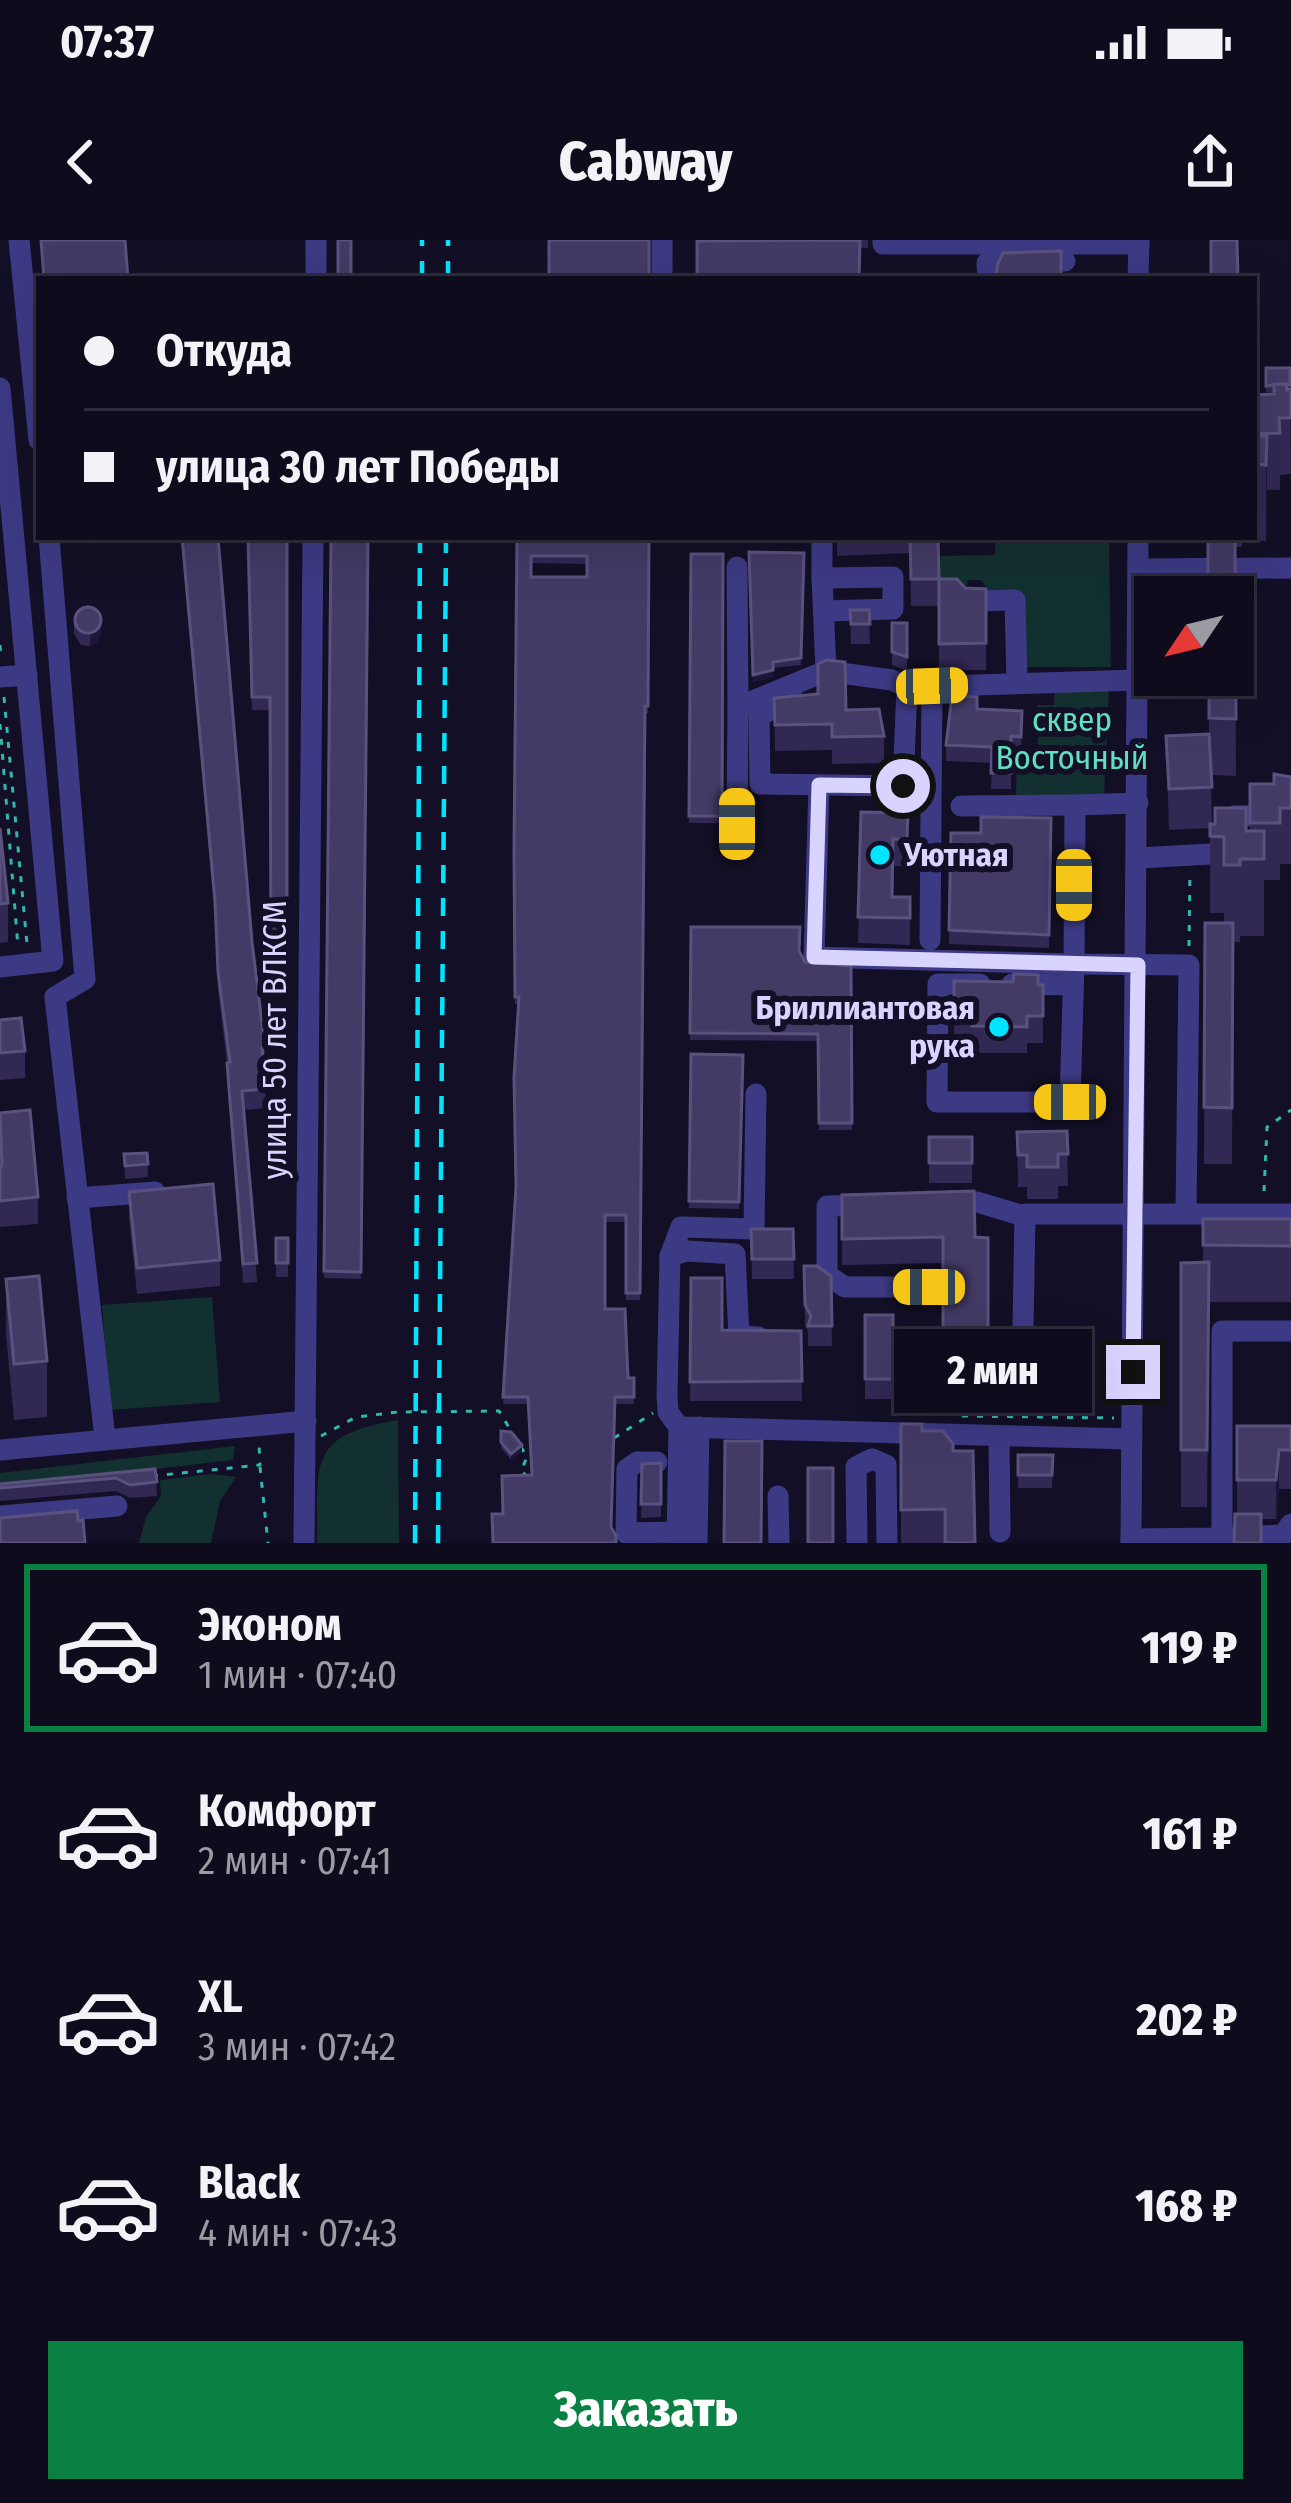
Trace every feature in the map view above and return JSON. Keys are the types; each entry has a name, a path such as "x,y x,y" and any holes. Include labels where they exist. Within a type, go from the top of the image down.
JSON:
{"street":[{"path":"19,240 36,410"},
{"path":"316,240 316,276"},
{"path":"662,240 662,276"},
{"path":"883,240 883,244 1065,261"},
{"path":"988,276 987,262 1065,261 1139,242 1138,276"},
{"path":"0,388 53,962 7,961"},
{"path":"49,540 85,979 55,997 105,1438"},
{"name":"улица 50 лет ВЛКСМ","path":"304,1543 314,1428 313,540"},
{"path":"822,540 826,671"},
{"path":"1138,540 1138,576"},
{"path":"737,567 737,824"},
{"path":"1138,569 1291,568"},
{"path":"822,578 893,577 893,609 824,610"},
{"path":"971,601 1015,600 1017,683"},
{"path":"738,707 826,671 892,680 907,687 1134,680"},
{"path":"1,677 27,675"},
{"path":"795,684 783,705 759,715 760,784 903,786 907,687"},
{"path":"930,940 932,686"},
{"path":"1138,696 1131,1541 1283,1535 1291,1524"},
{"path":"819,785 814,957 1073,975"},
{"path":"961,806 1138,803"},
{"path":"1075,805 1073,975 1070,1102 937,1102 938,985 1073,975 1138,965 1189,965 1186,1213"},
{"path":"1138,858 1229,853 1234,816 1290,814"},
{"path":"756,1094 754,1229 681,1227 670,1256 668,1412 689,1427 1132,1439"},
{"path":"77,1198 167,1191"},
{"path":"934,1203 977,1202 1024,1216 1291,1214"},
{"path":"891,1204 827,1206 827,1274 845,1287 929,1287"},
{"path":"1024,1216 1024,1329"},
{"path":"670,1256 687,1251 735,1254 739,1336 777,1337"},
{"path":"1222,1540 1222,1331 1291,1331"},
{"path":"0,1450 258,1424 314,1428"},
{"path":"656,1462 637,1462 627,1469 626,1533 684,1539 689,1427"},
{"path":"870,1432 872,1459"},
{"path":"999,1436 1000,1532"},
{"path":"857,1543 856,1467 872,1459 886,1465 887,1543"},
{"path":"778,1496 779,1543"},
{"path":"0,1516 117,1506"}],"path":[{"path":"0,645 28,954 7,961"},
{"path":"0,724 20,947 0,949"},
{"path":"1189,965 1190,855"},
{"path":"1264,1191 1267,1127 1291,1110"},
{"path":"314,1428 398,1412 499,1411 527,1457 521,1471 528,1477"},
{"path":"614,1438 655,1412"},
{"path":"258,1424 268,1543"},
{"path":"142,1477 260,1465"}],"green space":[{"name":"сквер Восточный","path":"995,540 1109,540 1111,667 1025,667 1023,597 990,592 981,580 968,580 963,606 939,606 938,556 995,555"},
{"name":"сквер Восточный","path":"1109,689 1104,796 1016,795 1017,762 1038,761 1037,705 1054,705 1055,690"},
{"path":"212,1297 220,1402 110,1410 102,1305"},
{"path":"398,1420 399,1543 317,1543 317,1492 324,1457 347,1434"},
{"path":"235,1446 233,1460 0,1487 0,1473"},
{"path":"212,1474 236,1477 220,1501 211,1543 139,1543 146,1517 161,1496 160,1480"}],"building":[{"path":"41,240 125,240 128,276 44,276"},
{"path":"338,240 351,240 351,276 338,276"},
{"path":"549,240 649,240 649,276 549,276"},
{"path":"860,240 859,276 697,276 697,241"},
{"path":"1211,240 1237,240 1238,276 1211,276"},
{"path":"1061,251 1061,276 997,276 1003,253"},
{"path":"1266,368 1290,368 1290,385 1266,386"},
{"path":"1274,384 1291,389 1291,418 1279,418 1280,433 1257,434 1257,395 1274,394"},
{"path":"1257,436 1267,436 1266,465 1257,464"},
{"path":"182,540 218,540 265,1047 266,1089 242,1091 257,1263 243,1264"},
{"path":"248,540 287,540 287,948 271,948 270,697 252,697"},
{"path":"331,540 368,540 361,1272 324,1271"},
{"path":"517,540 649,540 640,1293 626,1293 626,1215 605,1215 605,1309 625,1309 628,1378 634,1378 634,1397 615,1397 611,1527 616,1543 493,1543 492,1514 503,1514 502,1476 532,1475 528,1397 503,1397 516,1186 514,1078 519,997 515,997","holes":["531,556 587,556 587,577 531,577"]},
{"path":"910,540 938,540 939,579 911,579"},
{"path":"1208,540 1235,540 1235,576 1208,576"},
{"path":"749,552 804,553 801,658 773,662 773,670 753,675"},
{"path":"691,554 723,554 722,816 689,816"},
{"path":"939,579 957,579 965,588 986,589 986,643 939,644"},
{"path":"88,607 101,620 88,633 75,620"},
{"path":"850,610 869,610 870,624 851,624"},
{"path":"892,623 907,623 907,657 892,652"},
{"path":"845,662 846,710 879,709 884,736 832,737 832,724 775,725 774,698 818,694 818,664"},
{"path":"952,696 977,697 977,709 1022,711 1021,737 1011,736 1011,773 991,773 992,747 946,745"},
{"path":"1209,696 1236,696 1236,719 1209,718"},
{"path":"1209,734 1212,787 1169,789 1166,736"},
{"path":"1274,774 1291,777 1291,808 1280,808 1280,823 1250,823 1250,784 1274,784"},
{"path":"1215,808 1246,808 1246,831 1264,831 1264,859 1224,865 1224,837 1210,836"},
{"path":"861,812 908,813 907,840 893,839 892,897 910,897 910,918 858,917"},
{"path":"981,817 1051,818 1049,935 949,930 951,833 981,833"},
{"path":"0,828 8,903 0,904"},
{"path":"1205,923 1233,923 1232,1108 1204,1107"},
{"path":"691,927 800,927 799,951 805,962 851,966 852,1123 819,1123 818,1034 690,1033"},
{"path":"1014,974 1038,975 1038,985 1043,985 1043,1016 1027,1016 1027,1027 972,1026 972,1017 954,1016 954,981 1013,982"},
{"path":"21,1018 25,1051 0,1053 0,1020"},
{"path":"691,1054 743,1055 739,1202 689,1201"},
{"path":"30,1110 38,1197 0,1201 0,1113"},
{"path":"1067,1131 1068,1154 1058,1154 1058,1167 1027,1167 1027,1155 1018,1155 1017,1132"},
{"path":"929,1137 972,1137 972,1163 929,1163"},
{"path":"147,1153 148,1164 125,1166 124,1154"},
{"path":"213,1184 220,1260 137,1268 129,1192"},
{"path":"974,1191 975,1237 988,1238 988,1329 957,1328 958,1375 933,1375 932,1330 943,1330 943,1237 842,1239 842,1195"},
{"path":"1203,1219 1291,1219 1291,1246 1203,1245"},
{"path":"751,1229 793,1229 794,1259 752,1259"},
{"path":"276,1238 288,1238 288,1263 276,1263"},
{"path":"1209,1262 1207,1450 1181,1450 1181,1263"},
{"path":"804,1266 817,1266 831,1276 832,1326 808,1326 811,1316 805,1305"},
{"path":"39,1276 47,1361 14,1364 6,1279"},
{"path":"691,1278 722,1278 722,1330 801,1331 802,1381 690,1382"},
{"path":"865,1315 893,1315 893,1379 865,1379"},
{"path":"901,1424 943,1431 953,1451 973,1451 975,1543 945,1543 945,1509 901,1510"},
{"path":"1237,1426 1291,1426 1291,1450 1279,1450 1276,1480 1237,1480"},
{"path":"501,1431 511,1432 522,1445 511,1454 501,1442"},
{"path":"725,1441 762,1441 761,1543 724,1543"},
{"path":"1018,1455 1053,1455 1052,1475 1018,1475"},
{"path":"661,1463 661,1504 641,1504 642,1464"},
{"path":"808,1468 833,1468 833,1543 808,1543"},
{"path":"155,1469 157,1482 130,1485 116,1478 0,1488 0,1484"},
{"path":"77,1511 78,1521 83,1520 85,1543 0,1543 0,1518"},
{"path":"1235,1514 1261,1514 1261,1543 1234,1543"}],"railway":[{"path":"422,240 422,276"},
{"path":"448,240 448,276"},
{"path":"415,1543 420,540"},
{"path":"438,1543 446,540"}],"place":[{"name":"Уютная","path":"880,855"},
{"name":"Бриллиантовая рука","path":"999,1027"}],"route":[{"path":"903,786 819,785 814,957 1138,965 1133,1372"}]}
